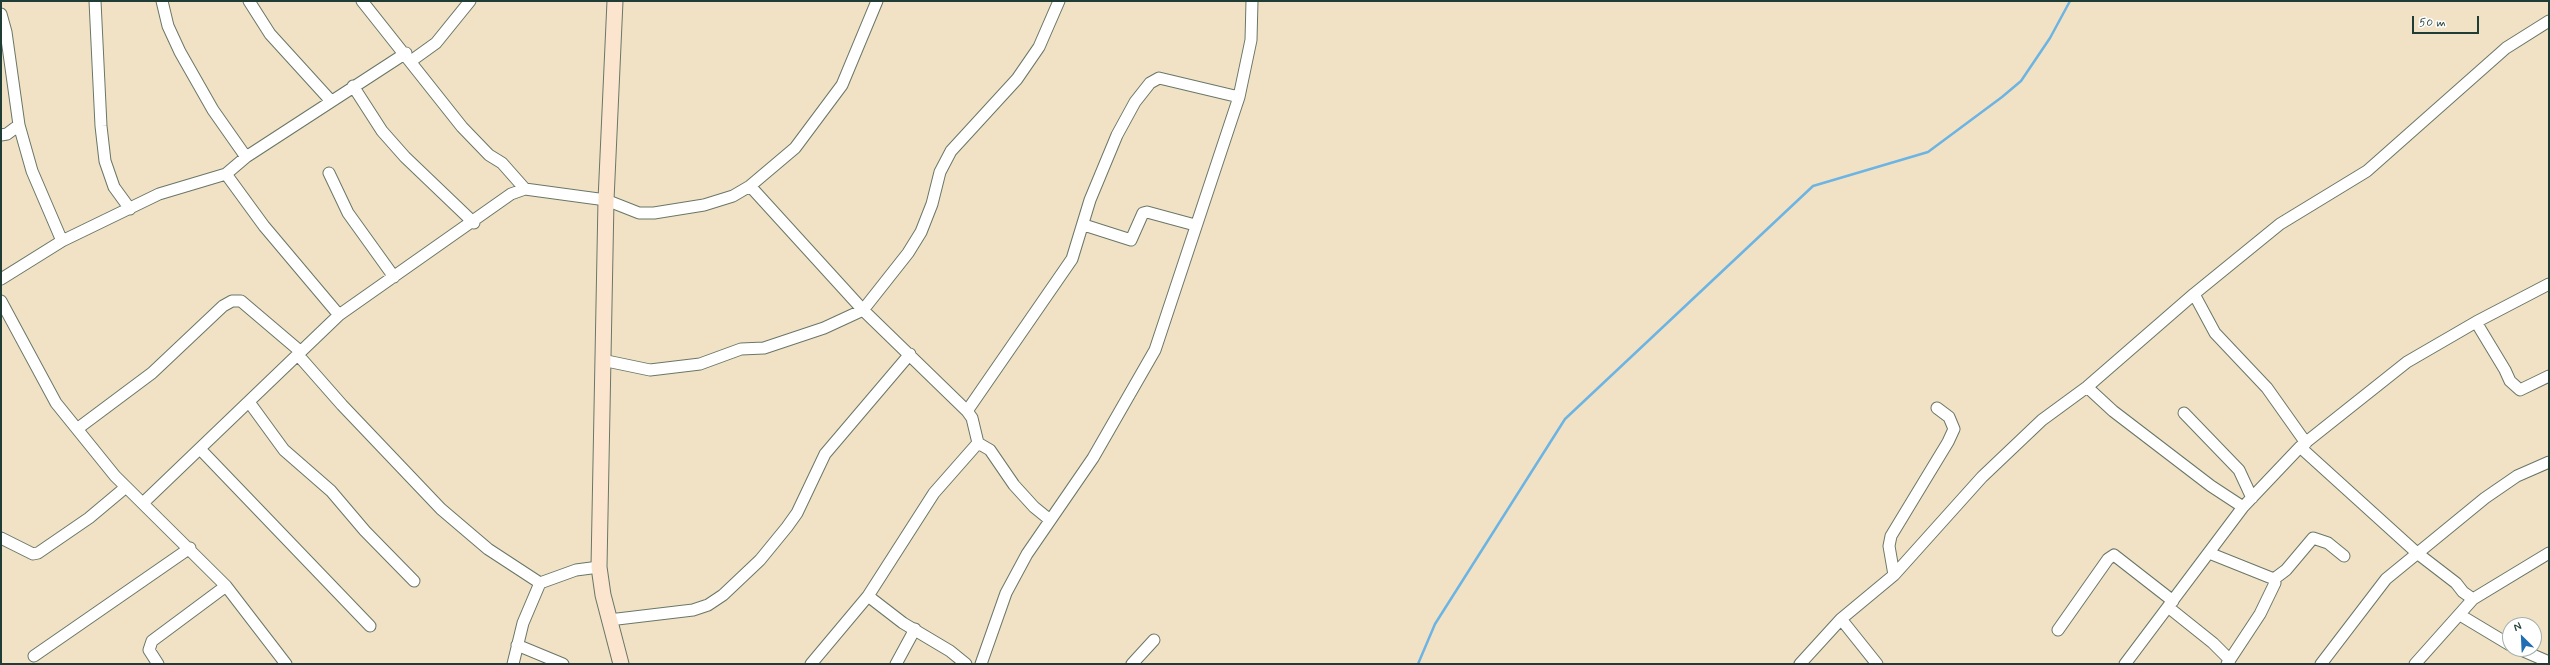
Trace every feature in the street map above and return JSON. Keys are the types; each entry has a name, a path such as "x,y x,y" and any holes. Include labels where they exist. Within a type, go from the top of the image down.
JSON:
{"street":[{"path":"95,1 101,126 105,161 114,186 130,209"},
{"path":"162,1 168,26 180,52 213,110 246,157"},
{"path":"249,1 270,34 331,101"},
{"path":"362,1 409,57 462,127 489,155 502,163 525,189"},
{"path":"1,279 62,241 176,187 208,181 226,174 246,157 353,86 436,43 470,1"},
{"path":"615,1 606,200 599,566 603,595 621,664"},
{"path":"143,502 339,315 474,223 511,194 525,189 606,200 639,213 673,212 734,196 750,186 795,148 842,85 877,1"},
{"path":"602,360 650,370 700,364 741,349 764,348 824,328 863,310 908,253 921,232 932,204 940,172 951,151 1017,79 1039,48 1059,1"},
{"path":"981,664 1006,593 1027,554 1101,445 1155,350 1239,97 1251,40 1252,1"},
{"path":"1,14 6,32 19,126 32,171 62,241"},
{"path":"1800,664 1841,619 1894,575 1982,477 2042,420 2087,387 2194,294 2280,224 2367,171 2506,48 2549,21"},
{"path":"967,411 1072,259 1084,225 1090,200 1117,135 1135,102 1150,82 1159,78 1239,97"},
{"path":"353,86 382,131 405,157 474,223"},
{"path":"1,135 7,134 19,126"},
{"path":"329,173 348,213 394,277"},
{"path":"226,174 264,226 339,315"},
{"path":"750,186 863,310 967,411 972,418 978,443 990,450 1014,485 1034,507 1050,520"},
{"path":"1084,225 1131,240 1143,213 1147,212 1195,226"},
{"path":"2125,664 2243,507 2303,445 2406,362 2476,322 2549,284"},
{"path":"2194,294 2215,333 2267,388 2303,445 2417,553 2456,583 2463,592 2473,599"},
{"path":"1,301 56,403 126,487 190,548 226,586 286,664"},
{"path":"77,429 152,373 223,306 232,301 241,301 299,354 342,405 441,509 488,549 540,583"},
{"path":"2476,322 2510,381 2520,390 2549,376"},
{"path":"610,620 692,610 708,605 723,595 760,560 787,527 797,513 825,454 910,354"},
{"path":"2087,387 2113,411 2211,486 2243,507"},
{"path":"249,402 284,450 331,491 365,531 414,581"},
{"path":"1894,575 1889,546 1891,536 1948,442 1954,429 1949,417 1937,408"},
{"path":"2184,412 2240,470 2252,498"},
{"path":"811,664 868,596 934,493 978,443"},
{"path":"200,449 370,626"},
{"path":"2321,664 2386,579 2485,498 2517,476 2549,462"},
{"path":"1,538 33,554 38,553 89,518 126,487"},
{"path":"2274,578 2286,570 2313,538 2328,543 2344,556"},
{"path":"34,656 190,548"},
{"path":"2209,553 2274,578"},
{"path":"2415,664 2473,599 2549,553"},
{"path":"2058,630 2108,559 2114,555 2214,643 2228,662 2260,614 2275,583 2274,578"},
{"path":"513,664 523,622 540,583 576,570 599,566"},
{"path":"158,664 149,650 152,641 226,586"},
{"path":"868,596 903,623 915,629 966,664"},
{"path":"2460,615 2502,640"},
{"path":"1841,619 1877,664"},
{"path":"896,664 915,629"},
{"path":"1132,664 1154,640"},
{"path":"517,645 563,664"},
{"path":"2537,657 2549,662"}],"waterway":[{"path":"1418,664 1435,624 1565,419 1813,186 1928,152 2002,97 2021,81 2050,38 2070,1"}]}
